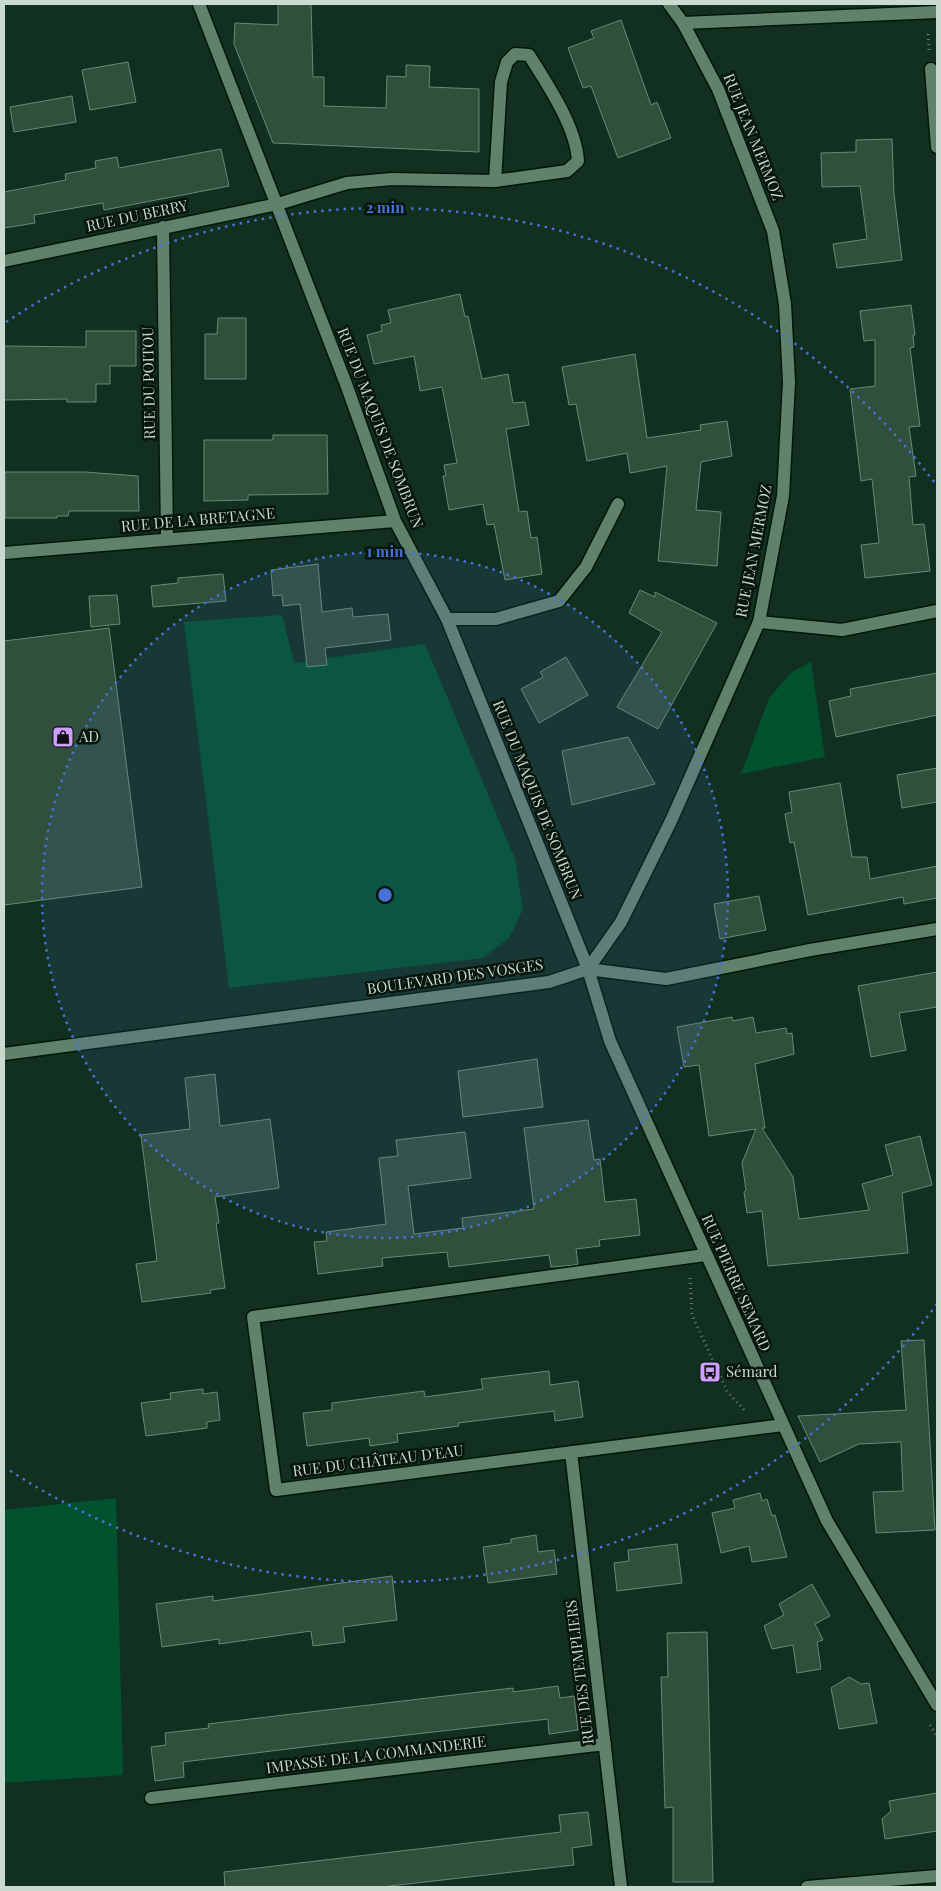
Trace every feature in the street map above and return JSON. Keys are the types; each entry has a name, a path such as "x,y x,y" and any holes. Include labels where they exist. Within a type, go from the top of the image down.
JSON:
{"street":[{"name":"RUE DU MAQUIS DE SOMBRUN","path":"199,4 278,204 395,521 447,618 588,969"},
{"name":"RUE JEAN MERMOZ","path":"588,969 621,922 671,821 759,622 783,496 789,382 785,304 772,231 718,89 683,23 669,4"},
{"path":"683,23 932,13"},
{"name":"RUE DU BERRY","path":"4,261 278,204 347,183 392,179 495,181 566,171 578,161 578,148 558,105 529,55 515,54 507,62 501,82 495,181"},
{"path":"931,69 937,147"},
{"name":"RUE DU POITOU","path":"163,227 167,538"},
{"path":"447,618 496,619 559,601 586,567 618,504"},
{"name":"RUE DE LA BRETAGNE","path":"4,553 167,538 395,521"},
{"path":"759,622 842,630 937,611"},
{"name":"BOULEVARD DES VOSGES","path":"4,1054 549,982 588,969 666,979 810,950 937,929"},
{"name":"RUE PIERRE SEMARD","path":"588,969 610,1041 705,1255 827,1521 937,1705"},
{"name":"RUE DU CHÂTEAU D'EAU","path":"705,1255 253,1317 276,1490 783,1424"},
{"name":"RUE DES TEMPLIERS","path":"571,1452 621,1887"},
{"name":"IMPASSE DE LA COMMANDERIE","path":"151,1798 605,1744"},
{"path":"807,1887 937,1876"}],"path":[{"path":"931,69 932,13"}],"green space":[{"path":"282,615 294,663 425,644 515,859 523,909 509,938 483,958 229,988 184,622"},
{"path":"811,662 825,757 741,774 769,698 792,672"},
{"path":"116,1498 123,1775 4,1783 4,1510"}],"building":[{"path":"278,4 311,4 313,77 324,77 324,106 386,108 387,76 406,77 406,65 430,66 429,87 479,89 479,152 273,143 234,44 235,23 278,25"},
{"path":"621,20 651,105 657,102 671,138 618,158 591,86 583,88 568,48 594,38 591,31"},
{"path":"128,62 136,102 90,110 82,70"},
{"path":"72,96 76,122 14,132 10,107"},
{"path":"892,139 894,194 902,260 837,268 833,244 867,239 860,186 822,187 821,153 856,152 856,140"},
{"path":"221,149 229,186 104,210 103,203 34,215 35,223 4,228 4,192 66,180 65,174 96,168 95,161 117,157 119,168"},
{"path":"460,294 465,317 468,316 482,379 508,374 513,403 525,402 529,425 506,429 519,512 527,511 531,538 537,537 542,574 505,580 494,524 487,525 483,504 449,510 443,476 446,476 444,465 457,463 442,387 420,391 414,356 374,364 367,335 382,331 381,325 391,323 388,310"},
{"path":"911,305 915,335 913,335 914,347 910,348 920,426 909,427 916,476 909,477 913,525 924,524 930,571 865,578 861,545 879,543 872,479 861,481 850,389 875,386 875,340 864,341 860,311"},
{"path":"218,318 246,318 246,379 205,379 205,334 217,334"},
{"path":"86,331 136,331 136,366 110,366 110,384 96,384 96,402 67,402 67,399 4,400 4,346 86,347"},
{"path":"635,354 647,438 701,430 700,425 727,421 732,456 701,462 696,510 721,512 717,566 658,561 667,466 630,473 627,453 587,461 576,404 569,405 562,367"},
{"path":"273,435 327,435 328,494 248,495 248,500 204,501 204,440 273,440"},
{"path":"5,472 85,472 138,476 139,511 69,511 68,516 57,516 57,518 5,518"},
{"path":"318,564 322,612 352,608 353,617 388,614 391,640 325,648 327,665 307,667 300,604 283,606 282,595 273,596 271,570"},
{"path":"223,574 226,601 153,607 151,586 178,583 178,578"},
{"path":"640,590 655,597 655,592 717,623 658,729 617,707 662,632 629,613"},
{"path":"117,595 120,624 91,627 89,596"},
{"name":"AD","path":"109,628 142,887 4,905 4,641"},
{"path":"566,657 588,695 539,723 521,689 543,677 540,672"},
{"path":"937,673 937,715 836,737 829,701 851,696 850,689"},
{"path":"628,737 655,784 572,805 562,751"},
{"path":"937,768 937,802 902,808 897,775"},
{"path":"840,783 852,857 867,857 870,879 937,866 937,898 904,904 903,897 808,915 794,842 790,843 785,814 792,812 789,792"},
{"path":"759,896 766,930 720,939 714,904"},
{"path":"937,972 937,1007 899,1013 906,1050 871,1057 858,986"},
{"path":"732,1017 733,1021 753,1017 756,1033 786,1028 787,1034 792,1033 794,1054 755,1064 765,1128 762,1128 793,1177 799,1219 869,1210 862,1184 893,1175 885,1145 920,1136 932,1185 902,1193 908,1253 768,1266 762,1211 747,1213 744,1192 746,1190 742,1163 756,1129 709,1136 699,1065 684,1067 677,1027"},
{"path":"537,1059 543,1107 463,1117 458,1071"},
{"path":"215,1074 220,1126 270,1119 279,1188 215,1197 219,1223 216,1223 225,1288 210,1290 211,1293 142,1302 136,1264 157,1261 141,1135 190,1129 185,1078"},
{"path":"588,1120 594,1160 600,1159 605,1202 636,1199 640,1235 599,1240 600,1246 576,1249 578,1264 574,1265 551,1267 549,1255 449,1267 447,1252 382,1258 383,1266 318,1274 314,1242 327,1241 326,1232 386,1224 379,1158 398,1156 396,1140 465,1132 471,1178 408,1186 414,1234 463,1228 462,1218 534,1209 524,1128"},
{"path":"924,1340 935,1530 876,1533 873,1492 903,1491 901,1442 859,1444 820,1462 798,1416 906,1410 901,1341"},
{"path":"549,1371 550,1385 578,1381 583,1417 555,1421 554,1411 458,1423 459,1426 397,1434 398,1442 370,1446 369,1438 307,1446 303,1413 332,1410 332,1403 424,1391 425,1397 483,1389 481,1379"},
{"path":"203,1389 203,1394 217,1392 220,1420 207,1422 207,1428 146,1436 141,1403 171,1399 170,1393"},
{"path":"760,1493 762,1501 767,1499 772,1516 775,1515 787,1557 752,1562 749,1546 721,1553 712,1513 735,1508 733,1500"},
{"path":"536,1535 538,1552 554,1550 557,1574 488,1583 483,1547 511,1543 511,1539"},
{"path":"677,1544 682,1583 617,1591 614,1563 629,1561 628,1550"},
{"path":"392,1576 397,1620 343,1627 345,1642 313,1646 311,1631 219,1644 219,1639 162,1647 156,1604 213,1596 213,1601"},
{"path":"812,1584 830,1616 815,1624 823,1640 817,1642 821,1669 797,1673 793,1645 772,1649 764,1626 784,1615 779,1604"},
{"path":"707,1632 713,1882 673,1882 673,1807 665,1808 661,1677 668,1677 667,1633"},
{"path":"849,1677 861,1684 869,1683 877,1723 839,1729 831,1688"},
{"path":"558,1686 560,1698 574,1696 578,1730 549,1734 548,1719 328,1744 183,1762 184,1777 155,1781 151,1747 166,1745 165,1733 209,1728 208,1724 513,1688 513,1692"},
{"path":"937,1793 937,1831 885,1839 882,1819 891,1811 889,1801"},
{"path":"588,1812 592,1845 572,1848 574,1865 381,1887 225,1887 224,1872 561,1832 559,1815"}],"place":[{"name":"AD","path":"63,737"},
{"name":"Sémard","path":"710,1372"}]}
